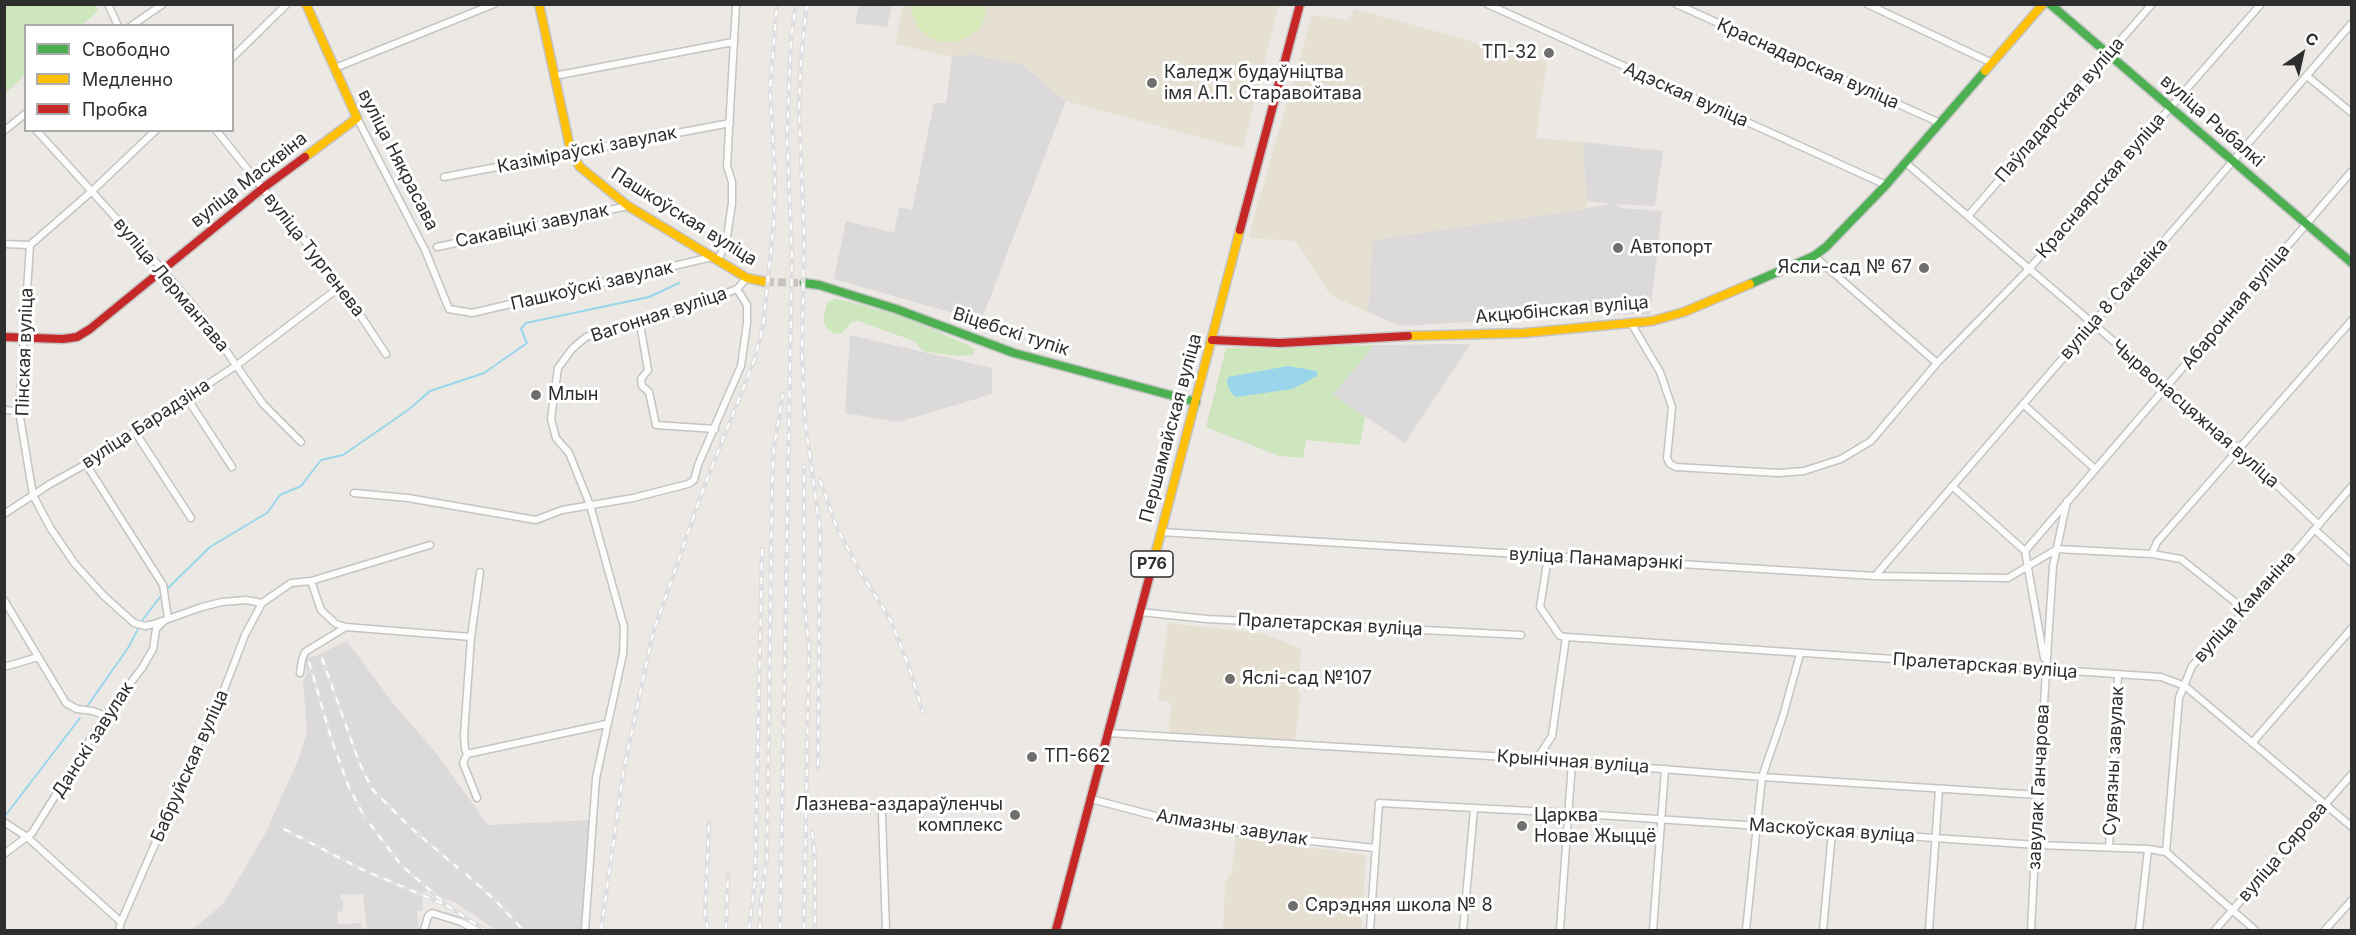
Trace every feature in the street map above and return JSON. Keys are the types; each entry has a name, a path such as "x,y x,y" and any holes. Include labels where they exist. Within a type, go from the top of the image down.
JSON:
{"main road":[{"name":"Пашкоўская вуліца","path":"539,4 571,152 590,177 628,206 747,279 766,282"},
{"name":"Першамайская вуліца","path":"1056,930 1300,4"},
{"name":"Акцюбінская вуліца","path":"1212,340 1280,343 1376,337 1524,333 1652,321 1684,312 1814,256 1851,223 1906,163 2043,4"},
{"name":"вуліца Рыбалкі","path":"2050,4 2352,263"},
{"name":"вуліца Някрасава","path":"308,5 357,118"},
{"name":"вуліца Масквіна","path":"4,337 63,339 77,337 90,329 262,188 357,118"},
{"name":"Віцебскі тупік","path":"804,283 819,285 896,309 1014,353 1196,402"}],"street":[{"path":"108,4 117,24"},
{"path":"134,24 163,4"},
{"path":"234,56 287,4"},
{"path":"335,68 494,4"},
{"path":"714,259 726,244 732,203 732,182 727,166 736,4"},
{"name":"Адэская вуліца","path":"1487,4 1886,185"},
{"name":"Краснадарская вуліца","path":"1676,4 1940,123"},
{"path":"1867,4 1992,63"},
{"name":"Паўладарская вуліца","path":"1968,216 2152,4"},
{"name":"Краснаярская вуліца","path":"1631,323 1660,372 1672,406 1667,458 1670,464 1676,467 1778,473 1804,471 1841,459 1871,441 1937,363 2029,269 2261,4"},
{"name":"вуліца 8 Сакавіка","path":"1875,576 2352,23"},
{"path":"554,76 733,42"},
{"path":"2307,75 2352,113"},
{"path":"4,131 24,116"},
{"name":"вуліца Някрасава","path":"357,118 425,250 449,309 472,313"},
{"name":"Казіміраўскі завулак","path":"444,177 730,123"},
{"name":"вуліца Лермантава","path":"38,132 163,270 204,320 263,404 301,442"},
{"path":"4,244 30,245 91,192 154,132"},
{"name":"вуліца Тургенева","path":"218,132 341,286 386,354"},
{"name":"Чырвонасцяжная вуліца","path":"1906,163 2239,449 2352,562"},
{"name":"Абаронная вуліца","path":"2025,552 2352,171"},
{"name":"Сакавіцкі завулак","path":"437,247 628,206"},
{"name":"Пінская вуліца","path":"30,245 20,411 33,495 51,529 75,564 120,611 135,623 146,626 168,618"},
{"path":"1814,256 1937,363"},
{"name":"Пашкоўскі завулак","path":"472,313 714,259"},
{"name":"Вагонная вуліца","path":"590,505 568,453 556,438 551,419 558,368 586,337 610,329 640,324 737,289 747,279"},
{"name":"вуліца Барадзіна","path":"4,514 86,464 237,365 341,286"},
{"path":"354,493 408,498 536,520 562,510 633,498 688,484 694,480 698,465 741,366 747,305 737,289"},
{"path":"2152,554 2157,542 2352,320"},
{"path":"640,324 648,370 641,379 642,387 649,392 656,425 715,429"},
{"path":"187,398 232,466"},
{"path":"2023,404 2095,469"},
{"path":"4,410 20,411"},
{"path":"135,432 191,518"},
{"path":"86,464 163,585 168,618 222,602 246,600 262,603"},
{"path":"1952,486 2025,552 2046,670"},
{"name":"вуліца Каманіна","path":"2166,852 2179,698 2192,666 2245,610 2352,486"},
{"name":"завулак Ганчарова","path":"2031,930 2054,567 2068,501"},
{"path":"585,930 596,778 623,654 624,627 590,505"},
{"name":"вуліца Панамарэнкі","path":"1161,532 1875,576 2008,578 2057,549"},
{"name":"Бабруйская вуліца","path":"119,930 205,729 220,700 245,635 262,603 291,583 311,581 430,545"},
{"path":"2057,549 2152,554 2181,559 2245,610"},
{"path":"1536,760 1552,736 1566,637 1560,636 1540,607 1548,557"},
{"path":"468,754 465,750 464,735 471,637 480,572"},
{"path":"311,581 321,610 336,624 346,627 471,637"},
{"path":"4,600 66,703 76,709 93,711 105,716"},
{"name":"Пралетарская вуліца","path":"1140,612 1207,619 1521,634"},
{"name":"Данскі завулак","path":"4,854 32,833 105,716 142,668 153,649 156,628 168,618"},
{"path":"300,673 305,652 346,627"},
{"path":"2252,743 2352,628"},
{"name":"Пралетарская вуліца","path":"1566,637 2161,677 2185,686 2352,826"},
{"path":"1746,930 1755,825 1762,777 1783,716 1800,654"},
{"path":"4,668 38,657"},
{"name":"Сувязны завулак","path":"2109,847 2118,675"},
{"path":"468,754 606,724"},
{"name":"Крынічная вуліца","path":"1108,733 1572,762 2038,795"},
{"path":"468,754 463,763 477,798"},
{"path":"1560,930 1572,762"},
{"path":"1653,930 1665,769"},
{"name":"вуліца Сярова","path":"2215,930 2352,774"},
{"path":"1929,930 1940,789"},
{"name":"Алмазны завулак","path":"1090,799 1178,822 1255,835 1375,848"},
{"name":"Маскоўская вуліца","path":"1375,848 1379,803 1569,813 2037,845 2148,849 2166,852"},
{"path":"1463,930 1474,809"},
{"path":"882,815 886,930"},
{"path":"4,822 27,837 121,922"},
{"path":"1822,930 1832,832"},
{"path":"1370,930 1375,848"},
{"path":"2139,930 2148,849"},
{"path":"2166,852 2231,912 2255,930"},
{"path":"2325,930 2352,900"},
{"path":"424,930 428,916 432,913 461,922 476,930"}],"shaded area":[{"path":"859,4 892,5 887,27 855,23"},
{"name":"Каледж будаўніцтва імя А.П. Старавойтава","path":"903,5 1279,5 1243,149 1066,101 1023,65 973,54 952,57 895,44"},
{"path":"1355,9 1547,62 1536,138 1583,142 1587,209 1373,240 1368,312 1330,295 1296,241 1248,238 1312,15 1348,20"},
{"path":"973,54 1023,65 1066,101 981,321 834,279 846,221 894,233 899,207 912,210 934,103 946,103 952,57"},
{"path":"1583,142 1663,151 1655,206 1614,204 1619,205 1620,208 1662,211 1650,315 1613,314 1400,326 1368,312 1372,240 1613,204 1586,201"},
{"path":"850,335 992,368 992,394 899,422 845,413"},
{"path":"1471,344 1405,443 1333,395 1374,345"},
{"name":"Яслі-сад №107","path":"1168,623 1262,633 1301,649 1298,693 1301,694 1295,741 1169,733 1171,703 1158,700"},
{"path":"347,641 392,702 436,753 488,825 590,820 582,930 496,930 453,901 443,899 429,886 422,898 423,911 417,911 419,930 367,930 363,894 340,895 340,899 343,899 343,911 337,912 338,924 361,923 362,930 192,930 224,903 264,836 299,758 307,732 303,681 307,674 305,658 315,656"},
{"name":"Сярэдняя школа № 8","path":"1236,837 1366,855 1361,930 1223,930 1225,882 1232,872"}],"green space":[{"path":"5,4 95,5 98,11 83,24 24,24 24,76 5,94"},
{"path":"911,4 987,5 984,19 978,30 955,42 942,42 929,37 918,27 913,17"},
{"path":"834,299 908,318 975,349 973,355 956,356 923,351 914,341 858,321 851,322 842,333 834,334 823,321 827,303"},
{"path":"1374,345 1333,395 1365,417 1360,445 1306,440 1303,458 1279,456 1206,427 1226,348"}],"water":[{"path":"1288,366 1317,371 1317,376 1292,389 1236,397 1231,393 1227,383 1228,377"}],"waterway":[{"path":"167,589 210,547 267,513 280,495 301,486 321,460 343,455 408,410 430,391 484,373 527,343 521,329 526,323 649,297 679,283"},
{"path":"141,622 160,597"},
{"path":"88,705 128,648 139,627"},
{"path":"5,816 80,718"}],"tunnel":[{"path":"766,282 804,283"}],"railway":[{"path":"601,930 624,768 653,633 704,487 754,361 763,327 774,221 775,176 770,91 777,4"},
{"path":"780,930 792,258 787,136 791,38 796,4"},
{"path":"807,4 801,58 799,108 804,236 802,354 805,420 820,529 818,768"},
{"path":"760,930 760,910 767,856 772,488 774,446 783,394"},
{"path":"804,466 804,600 809,646 804,930"},
{"path":"820,480 837,528 861,573 891,621 923,712"},
{"path":"755,878 762,549"},
{"path":"322,658 359,762 372,789 411,828 458,868"},
{"path":"309,662 332,741 348,785 365,818"},
{"path":"708,930 705,912 709,822"},
{"path":"370,824 401,865 449,907 485,930"},
{"path":"284,829 361,869 448,906"},
{"path":"812,832 815,856 815,930"},
{"path":"749,930 756,871"},
{"path":"726,930 728,873"},
{"path":"466,874 523,930"}],"traffic: fast":[{"path":"2050,4 2352,263"},
{"path":"1750,284 1814,256 1826,247 1886,185 1985,71"},
{"path":"804,283 819,285 896,309 1014,353 1196,402"}],"traffic: slow":[{"path":"305,157 357,118 306,4"},
{"path":"539,4 571,152 580,167 628,206 747,278 766,282"},
{"path":"1985,71 2043,4"},
{"path":"1154,559 1240,230"},
{"path":"1408,336 1524,333 1652,321 1684,312 1750,284"}],"traffic: jam":[{"path":"1240,230 1300,4"},
{"path":"4,337 63,339 77,337 305,157"},
{"path":"1212,340 1280,343 1408,336"},
{"path":"1056,930 1154,559"}],"place":[{"name":"ТП-32","path":"1549,53"},
{"name":"Каледж будаўніцтва імя А.П. Старавойтава","path":"1152,83"},
{"name":"Автопорт","path":"1618,248"},
{"name":"Ясли-сад № 67","path":"1924,268"},
{"name":"Млын","path":"536,395"},
{"name":"Яслі-сад №107","path":"1230,679"},
{"name":"ТП-662","path":"1032,757"},
{"name":"Лазнева-аздараўленчы комплекс","path":"1015,815"},
{"name":"Царква Новае Жыццё","path":"1522,826"},
{"name":"Сярэдняя школа № 8","path":"1293,906"}]}
